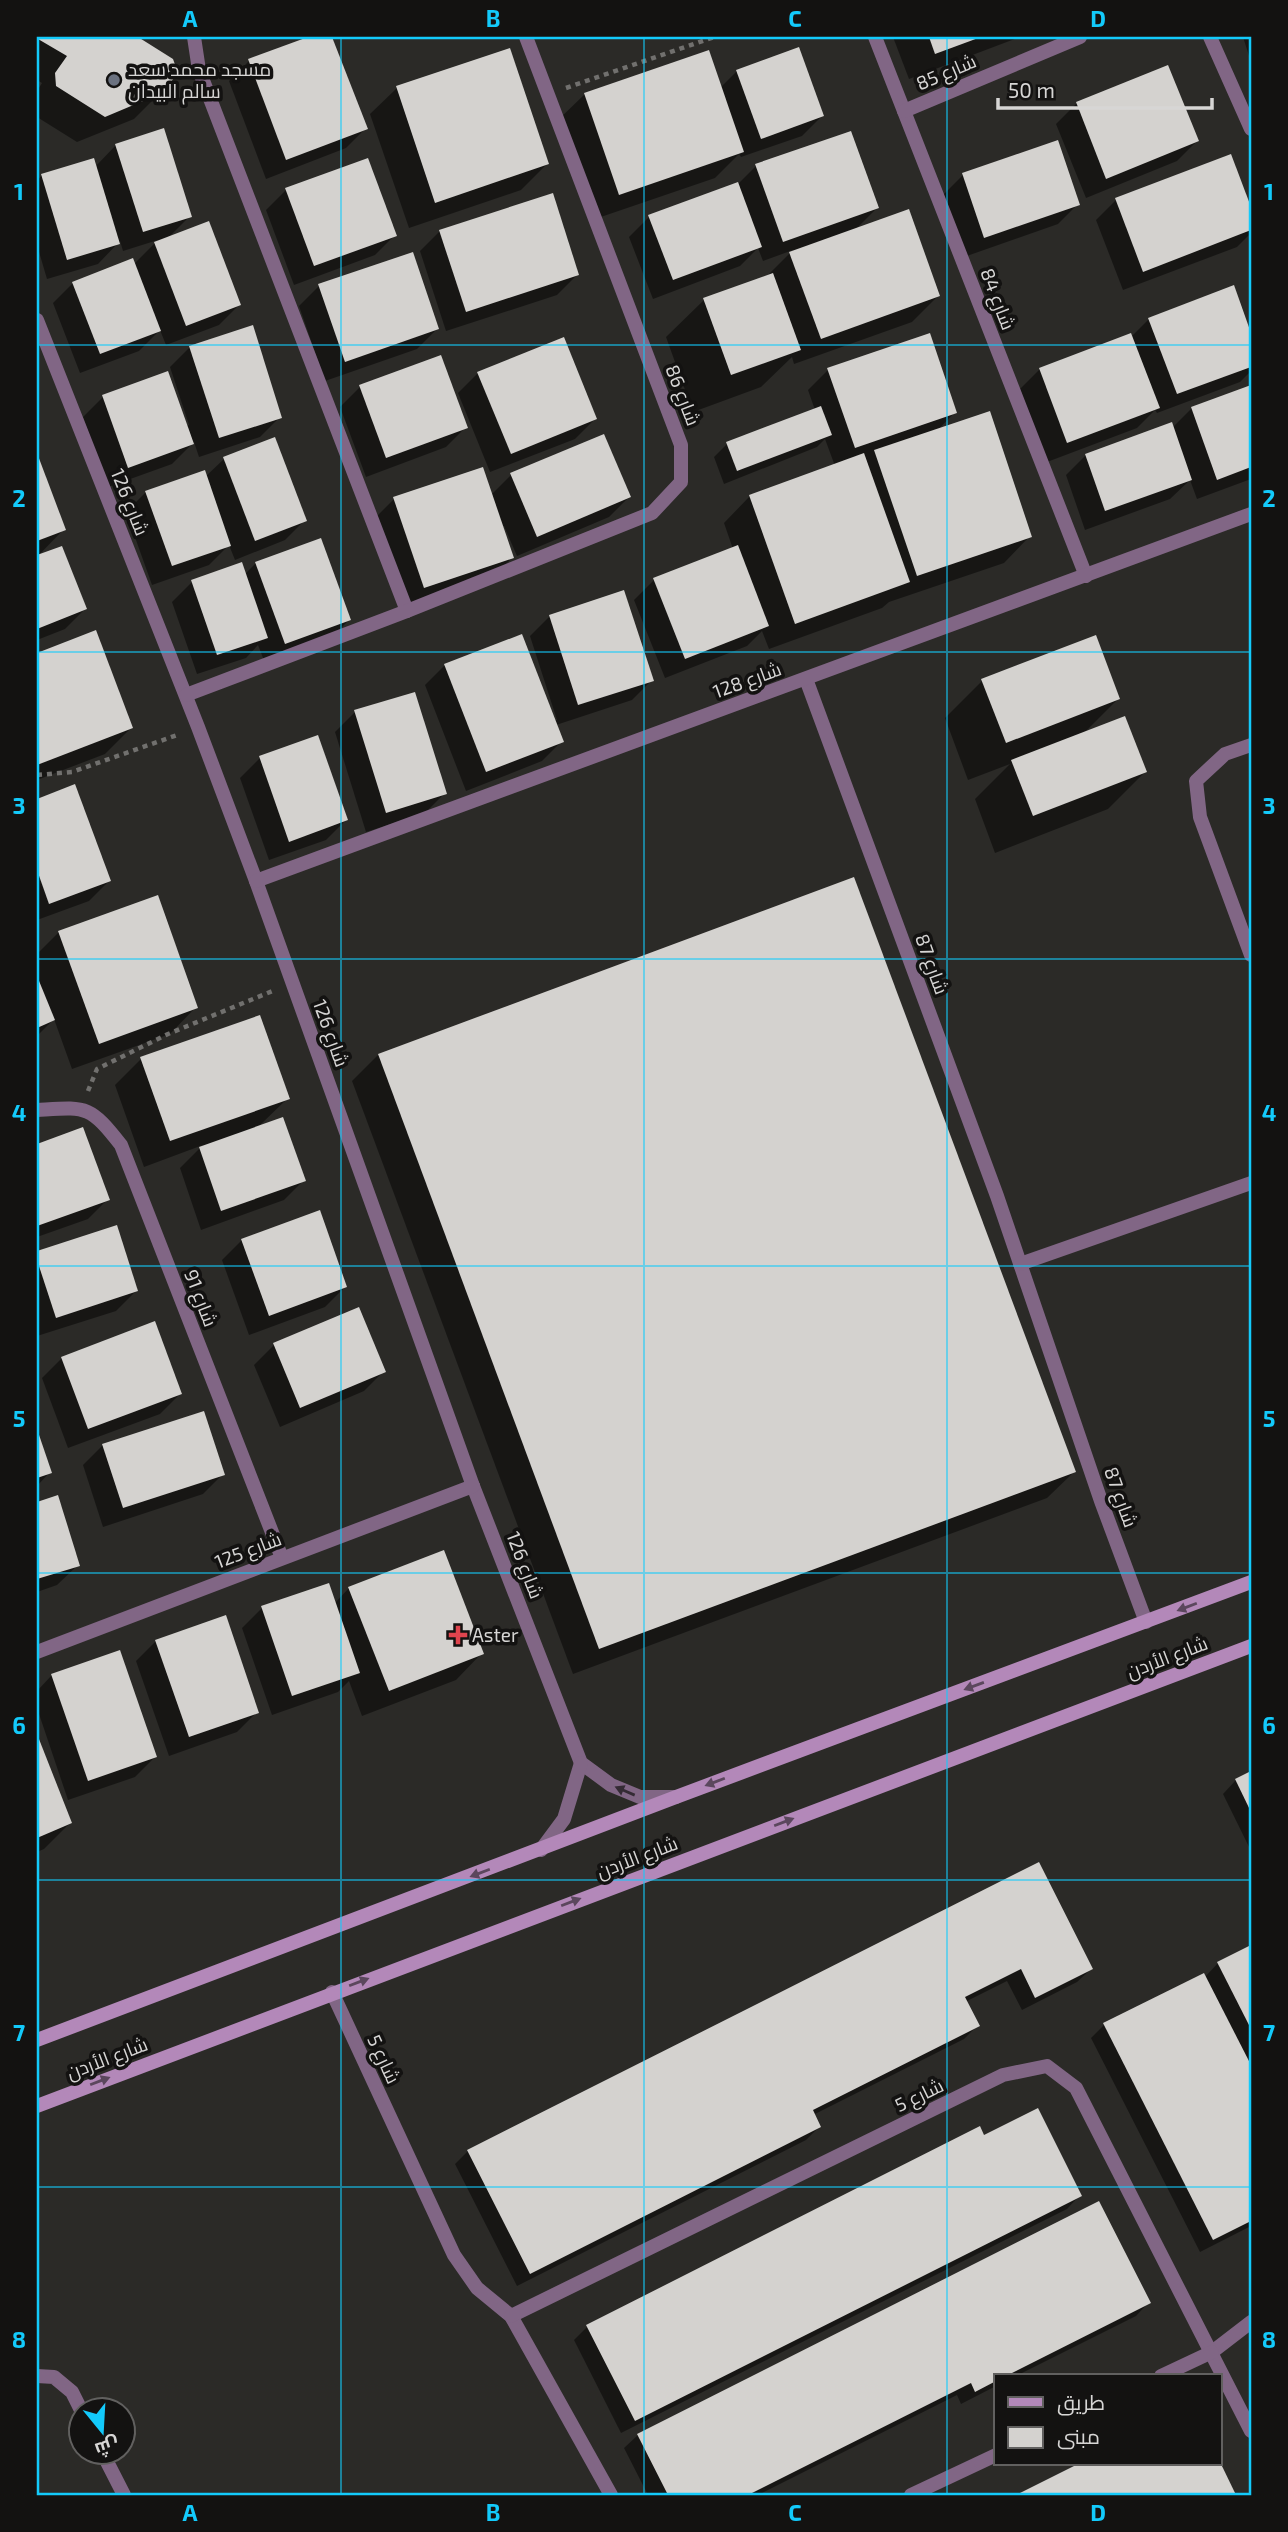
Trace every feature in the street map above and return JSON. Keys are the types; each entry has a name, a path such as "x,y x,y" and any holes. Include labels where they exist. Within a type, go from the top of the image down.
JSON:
{"main road":[{"name":"شارع الأردن","path":"37,2040 676,1797 1251,1583"},
{"name":"شارع الأردن","path":"37,2106 1251,1646"}],"street":[{"path":"194,37 199,70 407,611"},
{"name":"شارع 86","path":"186,695 407,611 652,513 681,482 681,445 526,37"},
{"name":"شارع 84","path":"875,37 1086,576"},
{"name":"شارع 85","path":"904,111 1080,37"},
{"path":"1210,37 1251,129"},
{"name":"شارع 126","path":"37,320 186,695 256,881 473,1486 581,1763"},
{"name":"شارع 128","path":"256,881 1251,514"},
{"name":"شارع 87","path":"806,679 1020,1264 1101,1502 1146,1622"},
{"path":"1251,745 1225,754 1196,781 1200,817 1251,955"},
{"path":"37,1110 81,1108"},
{"name":"شارع 91","path":"81,1108 103,1122 121,1145 282,1558"},
{"path":"1020,1264 1251,1183"},
{"name":"شارع 125","path":"37,1652 473,1486"},
{"path":"541,1850 564,1819 581,1763 611,1785 639,1797 676,1797"},
{"name":"شارع 5","path":"332,1992 454,2255 477,2288 512,2315 611,2495"},
{"name":"شارع 5","path":"512,2315 1003,2075 1047,2066 1076,2088 1251,2431"},
{"path":"1165,2374 1212,2352 1251,2322"},
{"path":"37,2376 54,2376 74,2396"},
{"path":"911,2495 994,2456"},
{"path":"109,2466 124,2495"}],"path":[{"path":"548,94 714,37"},
{"path":"37,775 72,772 198,727"},
{"path":"81,1108 97,1069 168,1034 292,983"}],"building":[{"name":"مسجد محمد سعد سالم البيدان","path":"138,37 173,59 178,73 162,93 105,117 56,86 55,73 67,56 38,39"},
{"path":"308,37 332,37 368,129 286,160 248,59"},
{"path":"929,37 981,37 935,54"},
{"path":"799,47 824,116 761,139 736,70"},
{"path":"510,48 549,164 435,203 396,86"},
{"path":"709,50 744,152 619,195 584,93"},
{"path":"1168,65 1199,141 1106,179 1076,102"},
{"path":"164,128 192,217 143,232 115,144"},
{"path":"851,131 879,208 783,242 755,164"},
{"path":"1058,140 1080,205 984,238 962,173"},
{"path":"1231,154 1251,207 1251,230 1143,272 1115,198"},
{"path":"94,158 120,244 67,260 41,174"},
{"path":"368,158 397,236 314,266 285,188"},
{"path":"738,182 762,247 673,280 648,215"},
{"path":"553,193 579,275 466,312 439,230"},
{"path":"909,209 940,296 821,339 789,252"},
{"path":"209,221 241,305 186,326 154,242"},
{"path":"413,252 439,329 345,362 318,284"},
{"path":"133,258 161,331 100,354 72,282"},
{"path":"773,273 801,350 731,375 703,298"},
{"path":"1234,285 1251,333 1251,367 1177,394 1148,318"},
{"path":"253,325 282,418 219,438 189,346"},
{"path":"930,333 957,413 855,448 827,368"},
{"path":"1131,333 1160,408 1067,443 1039,368"},
{"path":"564,337 597,419 511,454 477,372"},
{"path":"441,355 468,428 386,458 359,385"},
{"path":"168,371 194,444 128,468 102,395"},
{"path":"1251,385 1251,467 1217,480 1191,407"},
{"path":"821,406 832,435 737,471 726,442"},
{"path":"990,411 1032,537 917,576 874,450"},
{"path":"1172,422 1192,480 1105,511 1085,454"},
{"path":"604,434 631,497 537,537 510,473"},
{"path":"275,437 307,521 255,541 223,457"},
{"path":"37,453 66,530 37,541"},
{"path":"864,453 910,582 795,624 749,495"},
{"path":"483,467 514,558 424,588 393,497"},
{"path":"205,470 231,546 172,566 145,491"},
{"path":"321,538 351,620 285,644 255,562"},
{"path":"738,545 769,626 685,659 653,578"},
{"path":"62,546 87,609 37,629 37,555"},
{"path":"242,562 268,638 217,655 191,580"},
{"path":"624,590 654,681 578,705 549,615"},
{"path":"96,630 133,728 37,765 37,653"},
{"path":"522,634 564,742 486,772 444,664"},
{"path":"1096,635 1120,699 1006,743 981,679"},
{"path":"415,692 447,794 386,813 354,710"},
{"path":"1125,716 1147,772 1033,816 1011,760"},
{"path":"318,735 348,820 289,842 259,756"},
{"path":"75,784 111,881 49,904 37,870 37,799"},
{"path":"854,877 1076,1472 599,1649 378,1054"},
{"path":"158,895 198,1008 99,1044 58,931"},
{"path":"37,976 55,1020 37,1028"},
{"path":"260,1015 290,1099 170,1141 140,1057"},
{"path":"283,1117 306,1181 221,1211 199,1147"},
{"path":"83,1127 110,1200 37,1226 37,1144"},
{"path":"320,1210 347,1287 269,1316 241,1239"},
{"path":"117,1225 138,1291 56,1318 37,1260 37,1251"},
{"path":"359,1307 386,1372 300,1408 273,1343"},
{"path":"155,1321 182,1394 88,1429 61,1357"},
{"path":"204,1411 225,1475 123,1508 102,1444"},
{"path":"37,1429 52,1473 37,1478"},
{"path":"58,1495 80,1566 37,1579 37,1502"},
{"path":"444,1550 484,1654 389,1691 348,1587"},
{"path":"329,1583 360,1673 292,1696 261,1606"},
{"path":"226,1615 259,1713 189,1737 155,1640"},
{"path":"120,1650 157,1757 88,1781 51,1674"},
{"path":"37,1734 72,1823 37,1838"},
{"path":"1251,1771 1251,1812 1235,1779"},
{"path":"1039,1862 1093,1969 1035,1998 1021,1969 965,1997 980,2026 813,2110 821,2127 530,2274 467,2150"},
{"path":"1251,1945 1251,2029 1217,1962"},
{"path":"1204,1973 1251,2065 1251,2221 1213,2240 1103,2023"},
{"path":"1038,2108 1082,2196 635,2421 586,2325 980,2126 984,2135"},
{"path":"1099,2201 1151,2303 1010,2374 994,2374 994,2382 975,2392 971,2383 748,2495 668,2495 637,2434"},
{"path":"1074,2466 1222,2466 1236,2495 1016,2495"}],"place":[{"name":"مسجد محمد سعد سالم البيدان","path":"114,80"},
{"name":"Aster","path":"458,1635"}]}
